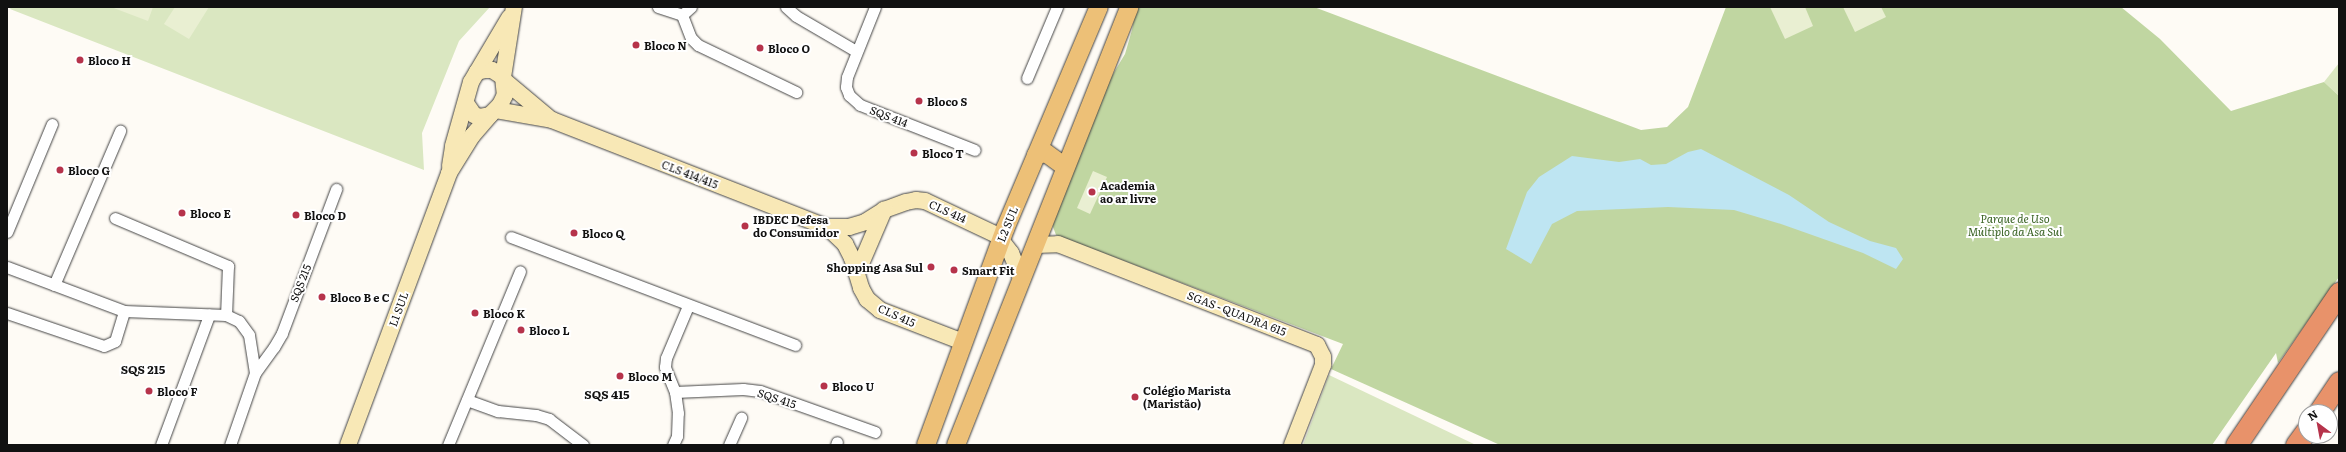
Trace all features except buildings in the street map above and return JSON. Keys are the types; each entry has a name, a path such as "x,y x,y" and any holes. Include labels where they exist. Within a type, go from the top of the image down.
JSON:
{"highway":[{"path":"2236,445 2339,293"},
{"path":"2324,404 2339,382"}],"main road":[{"name":"L2 SUL","path":"929,438 1001,239 1099,7"},
{"path":"929,438 956,444 1129,7"},
{"path":"1036,155 1046,153 1065,166"}],"street":[{"path":"658,7 682,15"},
{"path":"682,15 691,7"},
{"path":"786,7 796,16 856,51"},
{"name":"SQS 414","path":"875,7 856,51 847,77 846,87 856,103 975,150"},
{"path":"1027,78 1057,7"},
{"path":"513,10 504,79 505,95 493,113 474,115 466,103 471,82 513,10"},
{"path":"682,15 691,38 698,45 796,92"},
{"path":"477,72 492,70 504,79"},
{"name":"CLS 414/415","path":"504,79 552,120"},
{"name":"L1 SUL","path":"449,173 453,146 466,103"},
{"name":"CLS 414/415","path":"493,113 552,120 827,227"},
{"name":"L1 SUL","path":"348,445 449,173 472,136 493,113"},
{"path":"7,232 52,124"},
{"path":"54,285 120,131"},
{"name":"SQS 215","path":"230,445 255,373 274,347 282,333 336,189"},
{"name":"CLS 414","path":"827,227 849,227 865,222 884,210 906,202 925,201 987,229 1001,239 1013,257 1021,278"},
{"path":"857,273 884,210"},
{"path":"7,267 124,311 226,315 228,266 115,218"},
{"path":"1043,223 1058,244"},
{"name":"CLS 415","path":"827,227 845,244 852,258 861,288 867,299 880,310 963,342"},
{"path":"511,237 688,306 795,345"},
{"name":"SGAS - QUADRA 615","path":"1035,245 1058,244 1317,345 1323,364 1292,445"},
{"path":"448,445 520,271"},
{"path":"674,445 677,436 678,413 675,392 665,367 666,358 688,306"},
{"path":"7,313 104,346 115,341 124,311"},
{"path":"160,445 208,315"},
{"name":"SQS 215","path":"226,315 239,321 249,335 255,373"},
{"name":"SQS 415","path":"675,392 743,389 760,391 875,432"},
{"path":"467,400 498,411 536,415 549,419 583,445"},
{"path":"729,445 742,418"}],"green space":[{"path":"11,7 490,7 459,41 422,133 424,170 10,9"},
{"path":"111,7 153,7 148,21"},
{"path":"175,7 209,7 189,39 164,24"},
{"name":"Parque de Uso Múltiplo da Asa Sul","path":"1136,7 1314,7 1641,130 1667,127 1688,107 1726,7 2121,7 2160,39 2231,111 2324,82 2339,96 2339,277 2278,363 2276,353 2212,445 1500,445 1331,369 1343,344 1056,235 1050,219 1100,96 1125,54 1132,30"},
{"path":"1770,7 1805,7 1813,26 1785,39"},
{"path":"1843,7 1881,7 1886,17 1855,32"},
{"path":"2339,63 2339,96 2324,82"},
{"name":"Academia ao ar livre","path":"1093,171 1107,177 1090,214 1077,208"},
{"path":"1329,375 1476,445 1303,445"}],"water":[{"path":"1701,149 1789,195 1829,222 1870,241 1896,248 1903,259 1896,269 1863,253 1781,224 1734,210 1668,207 1577,211 1552,224 1531,264 1506,249 1527,192 1539,177 1572,156 1619,162 1640,159 1651,165 1666,164 1688,152"}],"place":[{"name":"Bloco N","path":"636,45"},
{"name":"Bloco O","path":"760,48"},
{"name":"Bloco H","path":"80,60"},
{"name":"Bloco S","path":"919,101"},
{"name":"Bloco T","path":"914,153"},
{"name":"Bloco G","path":"60,170"},
{"name":"Academia ao ar livre","path":"1092,192"},
{"name":"Bloco E","path":"182,213"},
{"name":"Bloco D","path":"296,215"},
{"name":"IBDEC Defesa do Consumidor","path":"745,226"},
{"name":"Bloco Q","path":"574,233"},
{"name":"Shopping Asa Sul","path":"931,267"},
{"name":"Smart Fit","path":"954,270"},
{"name":"Bloco B e C","path":"322,297"},
{"name":"Bloco K","path":"475,313"},
{"name":"Bloco L","path":"521,330"},
{"name":"Bloco M","path":"620,376"},
{"name":"Bloco U","path":"824,386"},
{"name":"Bloco F","path":"149,391"},
{"name":"Colégio Marista (Maristão)","path":"1135,397"}],"district":[{"name":"SQS 215","path":"143,370"},
{"name":"SQS 415","path":"607,395"}]}
